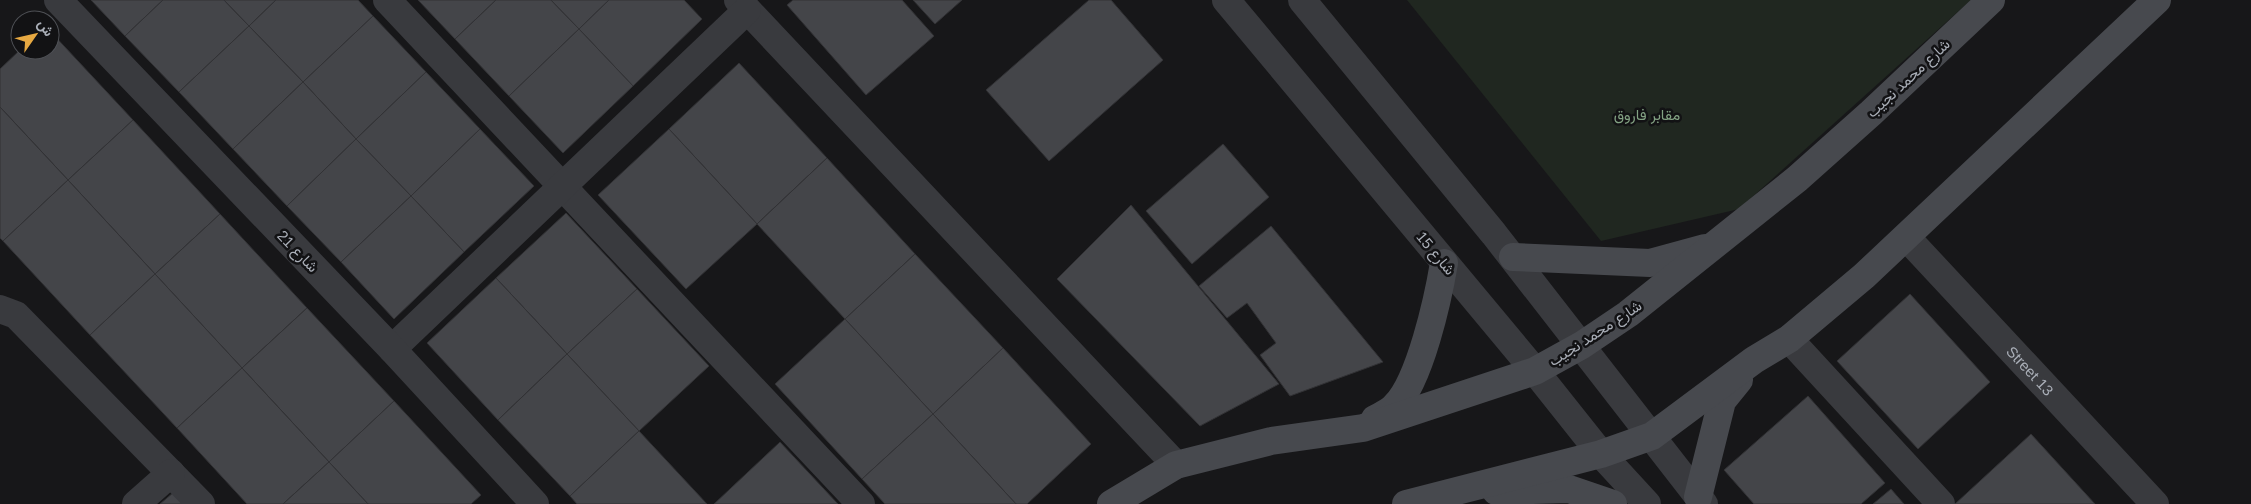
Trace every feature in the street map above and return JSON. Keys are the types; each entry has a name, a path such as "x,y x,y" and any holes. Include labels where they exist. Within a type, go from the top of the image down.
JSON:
{"main road":[{"name":"شارع محمد نجيب","path":"1111,504 1176,465 1271,441 1363,428 1535,371 1582,344 1628,314 1716,246 1797,179 1991,0"},
{"path":"1406,504 1442,493 1601,454 1652,436 1754,360 1789,339 1907,238 2157,0"},
{"path":"1513,256 1650,263 1716,246"},
{"path":"1363,428 1395,406 1410,383 1433,316 1444,263"},
{"path":"1701,500 1722,401 1754,360"},
{"path":"1442,493 1569,489 1613,504"}],"street":[{"name":"شارع 21","path":"58,0 392,349 536,504"},
{"path":"387,0 861,504"},
{"name":"شارع 15","path":"1226,0 1535,371 1601,454 1647,504"},
{"path":"1302,0 1513,256 1701,500"},
{"path":"392,349 563,186 742,5 1176,465"},
{"name":"Street 13","path":"1907,238 2155,504"},
{"path":"0,309 16,315 201,504"},
{"path":"1789,339 1942,504"},
{"path":"136,504 171,473"}],"green space":[{"name":"مقابر فاروق","path":"1407,0 1971,0 1739,209 1601,241"}],"building":[{"path":"91,0 163,0 125,36"},
{"path":"163,0 224,0 249,26 179,92 125,36"},
{"path":"224,0 276,0 249,26"},
{"path":"276,0 358,0 373,16 303,82 249,26"},
{"path":"418,0 496,0 455,39"},
{"path":"496,0 551,0 579,29 509,96 455,39"},
{"path":"551,0 609,0 579,29"},
{"path":"609,0 684,0 702,19 633,86 579,29"},
{"path":"793,0 902,0 934,36 866,95 787,5"},
{"path":"913,0 962,0 935,24"},
{"path":"1089,0 1111,0 1163,60 1049,161 986,90"},
{"path":"373,16 426,72 356,139 303,82"},
{"path":"249,26 303,82 233,149 179,92"},
{"path":"579,29 633,86 563,153 509,96"},
{"path":"60,42 133,120 68,180 0,107 0,69 10,60 60,60"},
{"path":"739,63 827,158 757,224 669,129"},
{"path":"426,72 480,129 411,196 356,139"},
{"path":"303,82 356,139 287,206 233,149"},
{"path":"0,107 68,180 3,241 0,238"},
{"path":"133,120 220,214 155,274 68,180"},
{"path":"480,129 534,186 464,252 411,196"},
{"path":"669,129 757,224 686,289 598,195"},
{"path":"356,139 411,196 341,262 287,206"},
{"path":"1223,144 1269,197 1192,264 1146,211"},
{"path":"827,158 915,254 845,319 757,224"},
{"path":"68,180 155,274 90,335 3,241"},
{"path":"411,196 464,252 394,319 341,262"},
{"path":"1131,205 1279,384 1200,426 1057,279"},
{"path":"566,213 637,289 567,354 496,278"},
{"path":"220,214 307,308 242,368 155,274"},
{"path":"1271,226 1383,362 1290,396 1260,355 1276,343 1247,303 1227,318 1199,286"},
{"path":"915,254 1003,348 933,414 845,319"},
{"path":"155,274 242,368 177,428 90,335"},
{"path":"496,278 567,354 498,420 427,343"},
{"path":"637,289 709,366 639,431 567,354"},
{"path":"1910,294 1990,382 1918,449 1837,361"},
{"path":"307,308 394,401 329,462 242,368"},
{"path":"845,319 933,414 862,479 775,384"},
{"path":"1003,348 1091,444 1027,504 1016,504 933,414"},
{"path":"567,354 639,431 570,496 498,420"},
{"path":"242,368 329,462 283,504 247,504 177,428"},
{"path":"1808,396 1885,483 1861,504 1754,504 1724,470"},
{"path":"394,401 481,495 471,504 368,504 329,462"},
{"path":"933,414 1016,504 885,504 862,479"},
{"path":"639,431 707,504 577,504 570,496"},
{"path":"2031,434 2095,504 1955,504"},
{"path":"780,442 838,504 714,504"},
{"path":"329,462 368,504 283,504"},
{"path":"1891,489 1904,504 1873,504"},
{"path":"174,492 185,504 160,504"}]}
